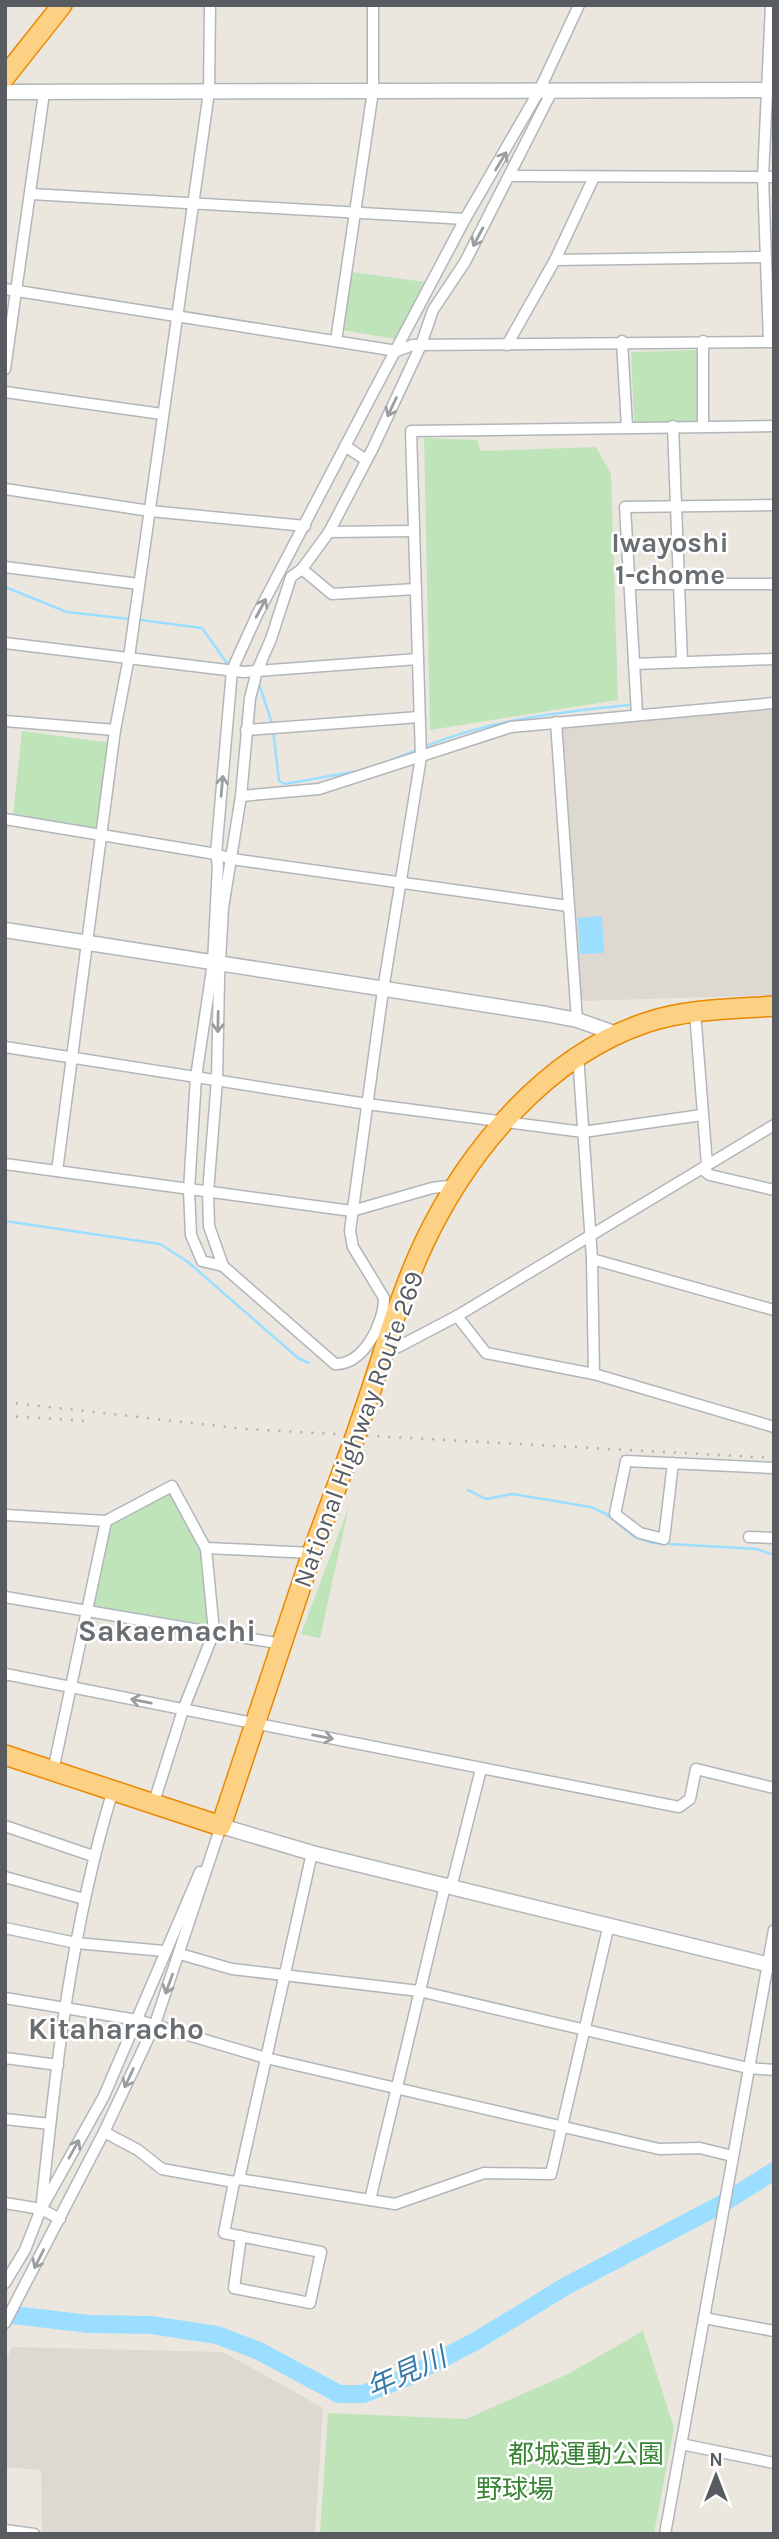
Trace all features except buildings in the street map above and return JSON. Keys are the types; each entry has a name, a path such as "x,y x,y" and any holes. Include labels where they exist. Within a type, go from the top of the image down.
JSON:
{"highway":[{"path":"5,58 46,5"},
{"path":"5,77 62,5"},
{"name":"National Highway Route 269","path":"221,1826 312,1553 424,1244 456,1185 508,1120 578,1054 650,1021 695,1012 774,1006"},
{"path":"5,1755 221,1826"}],"street":[{"path":"57,1171 115,730 129,657 209,92 210,5"},
{"path":"336,341 373,91 373,5"},
{"path":"579,5 510,176 458,274 433,310 421,345 329,532 302,569 291,577 271,639 257,671 246,730 241,796 232,859 217,963 196,1077 189,1224 202,1261 223,1266 335,1364 346,1364 359,1357 372,1338 384,1308 384,1298 353,1247 352,1211 383,990 421,757 411,431 774,426"},
{"path":"11,290 397,351 421,345 622,341 771,342 765,257 771,5"},
{"path":"5,92 771,90"},
{"path":"223,1266 209,1226 208,1192 217,1080 216,854 232,670 257,615 465,219 545,91"},
{"path":"5,369 11,290 31,194 44,93"},
{"path":"510,176 768,177"},
{"path":"507,345 555,260 594,177"},
{"path":"31,194 356,215 465,219"},
{"path":"555,260 765,257"},
{"path":"622,341 627,427"},
{"path":"702,426 703,341"},
{"path":"5,392 163,414"},
{"path":"673,426 682,662"},
{"path":"345,446 366,460"},
{"path":"5,489 150,510 305,526"},
{"path":"637,714 625,507 774,505"},
{"path":"329,532 414,531"},
{"path":"5,566 139,584"},
{"path":"302,569 332,594 416,589"},
{"path":"629,584 774,584"},
{"path":"5,643 257,671 418,659"},
{"path":"634,664 774,659"},
{"path":"241,796 319,789 511,727 774,703"},
{"path":"246,730 419,717"},
{"path":"5,721 115,730"},
{"path":"556,722 577,1020"},
{"path":"5,819 216,854 232,859 568,906"},
{"path":"5,930 577,1020 617,1034"},
{"path":"695,1012 705,1167 710,1175 774,1191"},
{"path":"5,1048 367,1104 508,1120 583,1132 702,1115"},
{"path":"578,1054 592,1259 594,1374"},
{"path":"398,1347 457,1316 774,1125"},
{"path":"5,1164 352,1211 432,1188 456,1185"},
{"path":"592,1259 774,1310"},
{"path":"457,1316 486,1353 594,1374 774,1427"},
{"path":"673,1463 664,1539 640,1534 615,1514 626,1461 673,1463 774,1468"},
{"path":"5,1515 106,1521 172,1486 206,1548 214,1632 183,1710 154,1802"},
{"path":"53,1770 106,1521"},
{"path":"749,1537 774,1538"},
{"path":"206,1548 312,1553"},
{"path":"5,1597 282,1644"},
{"path":"5,1674 679,1807 690,1799 696,1769 774,1788"},
{"path":"370,2200 419,1992 481,1769"},
{"path":"41,2209 50,2124 76,1943 93,1856 113,1790"},
{"path":"5,1826 93,1856"},
{"path":"221,1826 312,1853 771,1966"},
{"path":"6,2281 25,2250 41,2209 104,2096 164,1951 221,1826"},
{"path":"5,2323 104,2132 155,2024 221,1826"},
{"path":"241,2236 234,2288 310,2303 321,2252 241,2236 224,2233 286,1977 312,1853"},
{"path":"5,1877 84,1899"},
{"path":"104,2132 138,2150 162,2169 395,2204 484,2174 551,2174 609,1924"},
{"path":"5,1928 76,1943 164,1951"},
{"path":"665,2534 748,2068 771,1966 774,1930"},
{"path":"180,1954 232,1969 419,1992 748,2068 774,2070"},
{"path":"5,1998 66,2006 155,2024 267,2058 659,2149 700,2148 732,2156"},
{"path":"5,2058 58,2065"},
{"path":"5,2119 50,2124"},
{"path":"5,2203 41,2209 60,2219"},
{"path":"704,2318 774,2330"},
{"path":"681,2444 774,2463"},
{"path":"5,2530 34,2534"}],"shaded area":[{"path":"774,710 774,995 584,1001 578,993 561,725"},
{"path":"12,2347 223,2352 323,2408 315,2534 42,2534 41,2470 5,2467 5,2362"}],"green space":[{"path":"352,272 425,282 395,339 342,330"},
{"path":"699,350 699,423 634,422 631,352"},
{"path":"424,438 477,440 481,451 596,447 611,474 618,700 430,730"},
{"path":"22,731 112,743 99,829 13,815"},
{"path":"172,1486 206,1549 214,1632 87,1610 106,1521"},
{"path":"349,1506 320,1638 301,1634"},
{"name":"都城運動公園","path":"643,2331 674,2428 654,2534 320,2534 328,2413 466,2419 568,2374"}],"water":[{"path":"602,916 604,953 580,954 578,918"}],"waterway":[{"path":"5,587 67,612 129,619"},
{"path":"141,620 202,628 227,663"},
{"path":"260,687 272,723"},
{"path":"424,747 499,724 551,714 629,705"},
{"path":"273,730 279,781 285,784 358,771"},
{"path":"394,759 417,750"},
{"path":"5,1221 160,1244 188,1262 298,1358 309,1363"},
{"path":"468,1490 486,1499 513,1494 591,1507 606,1514 635,1537 653,1543 757,1549 774,1555"},
{"name":"年見川","path":"5,2314 89,2324 151,2325 217,2335 259,2351 339,2394 363,2394 405,2378 476,2341 566,2286 720,2205 774,2171"}],"railway":[{"path":"5,1402 245,1429 774,1458"},
{"path":"5,1416 89,1421"}],"district":[{"name":"Iwayoshi 1-chome","path":"670,558"},
{"name":"Sakaemachi","path":"167,1631"},
{"name":"Kitaharacho","path":"116,2029"}],"park label":[{"name":"野球場","path":"515,2489"}]}
